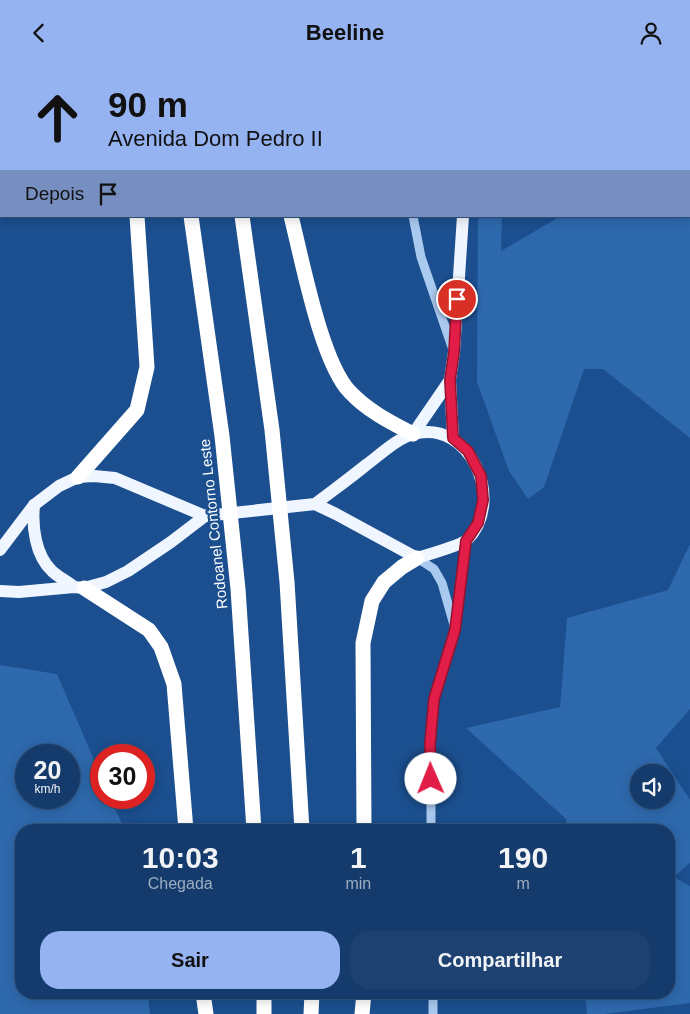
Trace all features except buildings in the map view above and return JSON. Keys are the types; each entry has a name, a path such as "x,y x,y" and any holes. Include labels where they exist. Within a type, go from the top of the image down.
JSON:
{"highway":[{"path":"78,477 137,410 147,367 137,217"},
{"name":"Rodoanel Contorno Leste","path":"191,217 222,436 238,589 254,824"},
{"path":"242,217 272,430 287,582 302,824"},
{"path":"291,217 312,300 331,360 349,391 374,414 413,434"},
{"path":"364,824 363,643 372,601 384,581 417,558"},
{"path":"79,588 149,630 161,647 174,684 186,824"},
{"path":"204,999 206,1014"},
{"path":"264,999 264,1014"},
{"path":"311,1014 312,999"},
{"path":"362,1014 363,999"}],"main road":[{"path":"453,438 450,380 454,352 463,217"},
{"path":"413,434 450,380"},
{"path":"0,550 34,505 59,486 78,477 115,478 205,515 315,504 385,450 413,434 434,432 453,438 468,451 481,476 483,500 478,523 466,541 417,558 398,546 315,504"},
{"path":"34,505 32,521 40,552 50,569 79,588"},
{"path":"0,591 19,592 79,588 106,582 128,571 171,543 205,515"}],"street":[{"path":"412,217 421,257 454,352"},
{"path":"431,824 430,744 434,699 455,630 466,541"},
{"path":"417,558 434,569 442,583 455,630"},
{"path":"433,999 433,1014"}],"shaded area":[{"path":"478,217 502,217 501,251 559,217 690,217 690,438 603,369 584,369 544,487 528,499 509,471 477,382"},
{"path":"690,544 690,709 656,748 666,764 630,764 630,809 675,809 675,777 690,800 690,863 675,876 675,824 566,824 566,819 466,728 560,707 567,618 668,590"},
{"path":"0,665 57,674 90,750 90,809 115,809 122,824 15,824 15,999 149,999 150,1014 0,1014"},
{"path":"675,878 690,886 690,1003 605,1014 587,1014 586,999 675,999"}],"route":[{"path":"431,779 430,744 434,699 455,630 466,541 478,523 483,500 481,476 468,451 453,438 450,380 454,352 457,299"}]}
